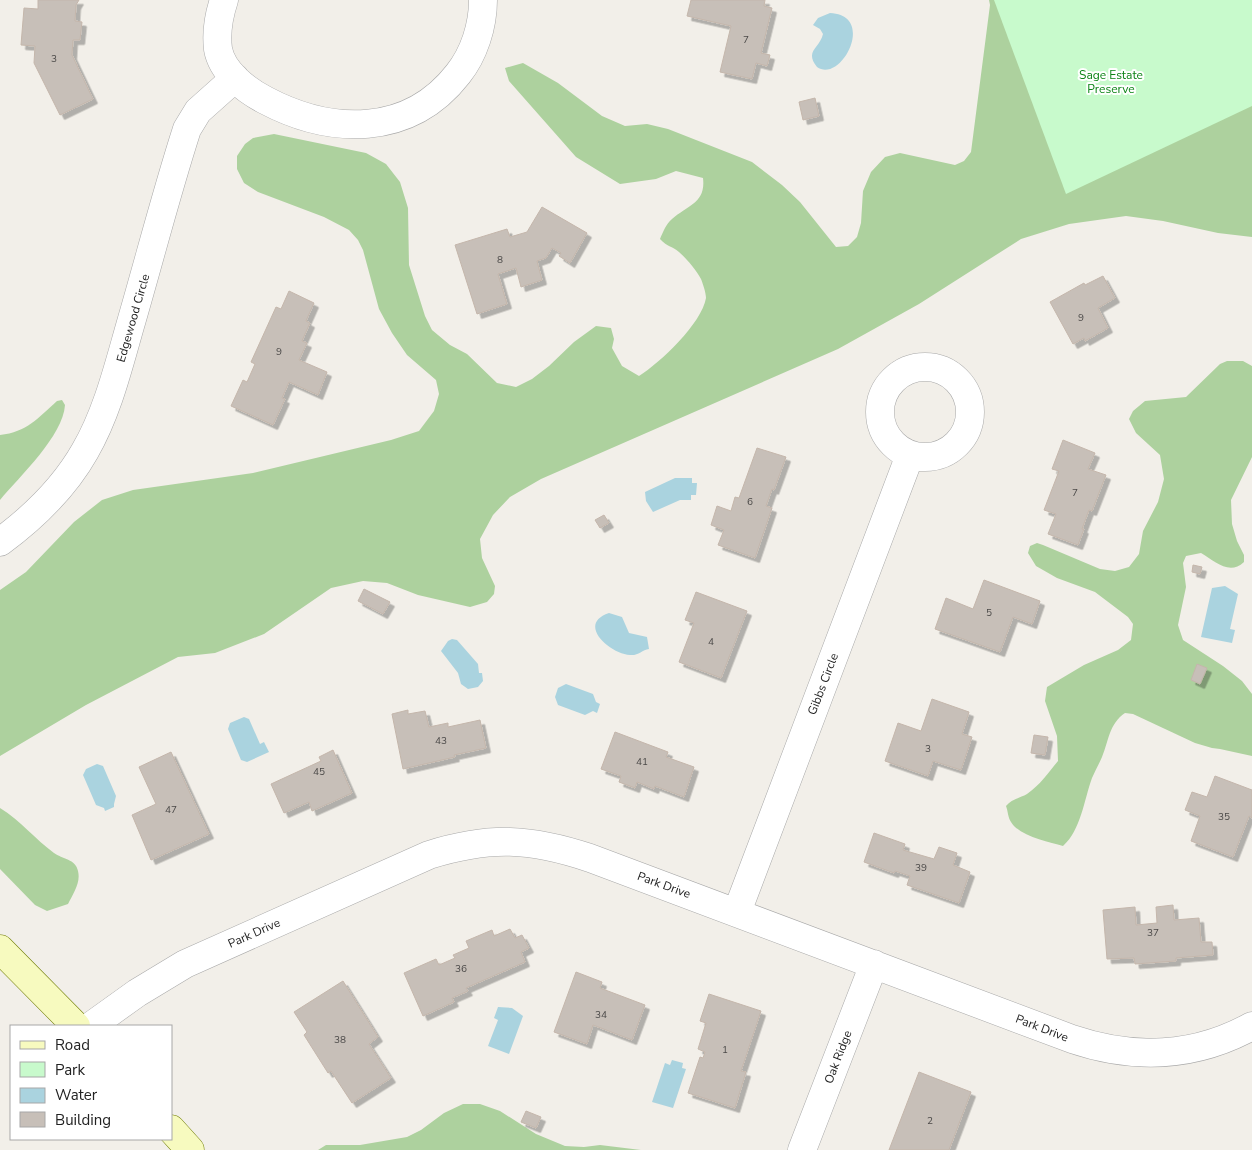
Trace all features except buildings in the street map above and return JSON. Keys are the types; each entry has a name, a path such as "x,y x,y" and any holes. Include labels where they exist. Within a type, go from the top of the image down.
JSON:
{"main road":[{"path":"0,949 75,1025"},
{"path":"172,1130 190,1150"}],"street":[{"path":"224,0 218,25 218,49 225,65 247,90 274,105 292,112 332,123 366,125 398,118 427,103 440,93 462,68 476,38 481,23 483,0"},
{"name":"Edgewood Circle","path":"0,542 25,524 47,502 68,478 86,451 101,418 119,365 187,129 198,111 235,78"},
{"name":"Gibbs Circle","path":"737,912 910,455"},
{"name":"Park Drive","path":"92,1025 136,993 205,954 429,855 472,844 491,841 511,841 566,850 1103,1049 1137,1053 1166,1053 1203,1046 1252,1026"},
{"name":"Oak Ridge","path":"802,1150 874,964"}],"green space":[{"path":"989,0 1252,0 1252,237 1218,233 1163,221 1126,216 1069,224 1021,239 919,304 838,349 541,479 510,497 493,515 480,539 482,558 495,586 494,594 487,602 470,607 418,595 387,583 363,581 331,588 264,634 215,653 178,657 86,705 0,756 0,590 26,572 74,522 102,500 133,490 253,473 391,440 419,431 434,411 439,394 436,380 407,355 392,333 379,309 363,250 358,240 349,230 324,217 258,192 244,183 237,169 237,156 245,144 253,138 274,134 366,153 386,164 400,182 408,208 409,265 425,316 432,330 450,345 467,354 497,383 516,387 532,379 574,342 596,326 611,328 614,339 612,348 622,366 639,376 658,362 679,342 703,308 706,296 701,279 682,255 660,239 670,221 699,198 702,193 703,178 676,171 656,179 620,184 576,157 509,81 505,68 523,63 558,83 602,116 625,126 647,124 668,129 752,162 782,185 800,202 836,247 848,246 857,237 861,223 863,191 871,172 885,157 900,153 955,165 964,161 971,152 990,5"},
{"name":"Sage Estate Preserve","path":"994,0 1252,0 1252,106 1066,194"},
{"path":"1227,361 1243,361 1252,366 1252,457 1231,500 1232,524 1244,555 1244,562 1233,568 1222,566 1201,553 1186,556 1183,563 1186,587 1178,625 1183,640 1223,666 1242,681 1252,694 1252,756 1195,743 1133,714 1125,713 1116,722 1110,733 1092,778 1078,823 1069,839 1063,846 1034,838 1015,827 1010,820 1006,806 1032,790 1058,761 1057,736 1045,701 1047,687 1084,665 1118,650 1131,640 1133,624 1128,617 1095,592 1057,578 1036,566 1028,553 1030,546 1037,543 1100,569 1115,571 1129,567 1139,554 1143,531 1158,502 1164,479 1160,455 1136,433 1129,419 1133,411 1145,401 1186,397 1220,364"},
{"path":"62,400 65,405 57,430 39,455 0,500 0,435 18,431 32,423 57,401"},
{"path":"0,808 54,853 75,864 79,875 68,904 47,911 35,905 0,869"},
{"path":"463,1104 480,1104 500,1111 536,1134 565,1146 584,1147 600,1145 641,1150 318,1150 326,1145 360,1145 407,1137 421,1130 444,1113"}],"water":[{"path":"830,13 844,17 851,25 853,35 850,47 844,58 836,66 826,70 817,67 813,62 812,53 823,34 820,29 813,25 818,18"},
{"path":"675,478 692,478 692,483 697,483 696,495 691,495 691,500 680,500 653,512 646,501 645,492"},
{"path":"1225,586 1238,594 1230,629 1235,630 1232,643 1201,637 1212,588"},
{"path":"609,613 622,617 629,633 647,637 649,649 635,655 630,655 614,650 606,644 596,631 596,624 600,618"},
{"path":"452,639 457,640 478,664 479,673 482,673 483,681 478,687 468,689 461,684 458,673 441,651 448,641"},
{"path":"566,684 593,694 596,702 600,704 597,713 593,711 585,715 558,705 555,697 558,688"},
{"path":"244,717 249,719 260,744 264,742 269,752 247,762 241,760 228,729 230,723"},
{"path":"97,764 103,766 116,796 114,807 105,811 104,808 96,805 83,775 86,769"},
{"path":"498,1007 512,1008 523,1016 509,1054 488,1046 498,1020 494,1018"},
{"path":"672,1060 683,1063 682,1068 686,1069 673,1108 652,1102 665,1063 670,1065"}]}
